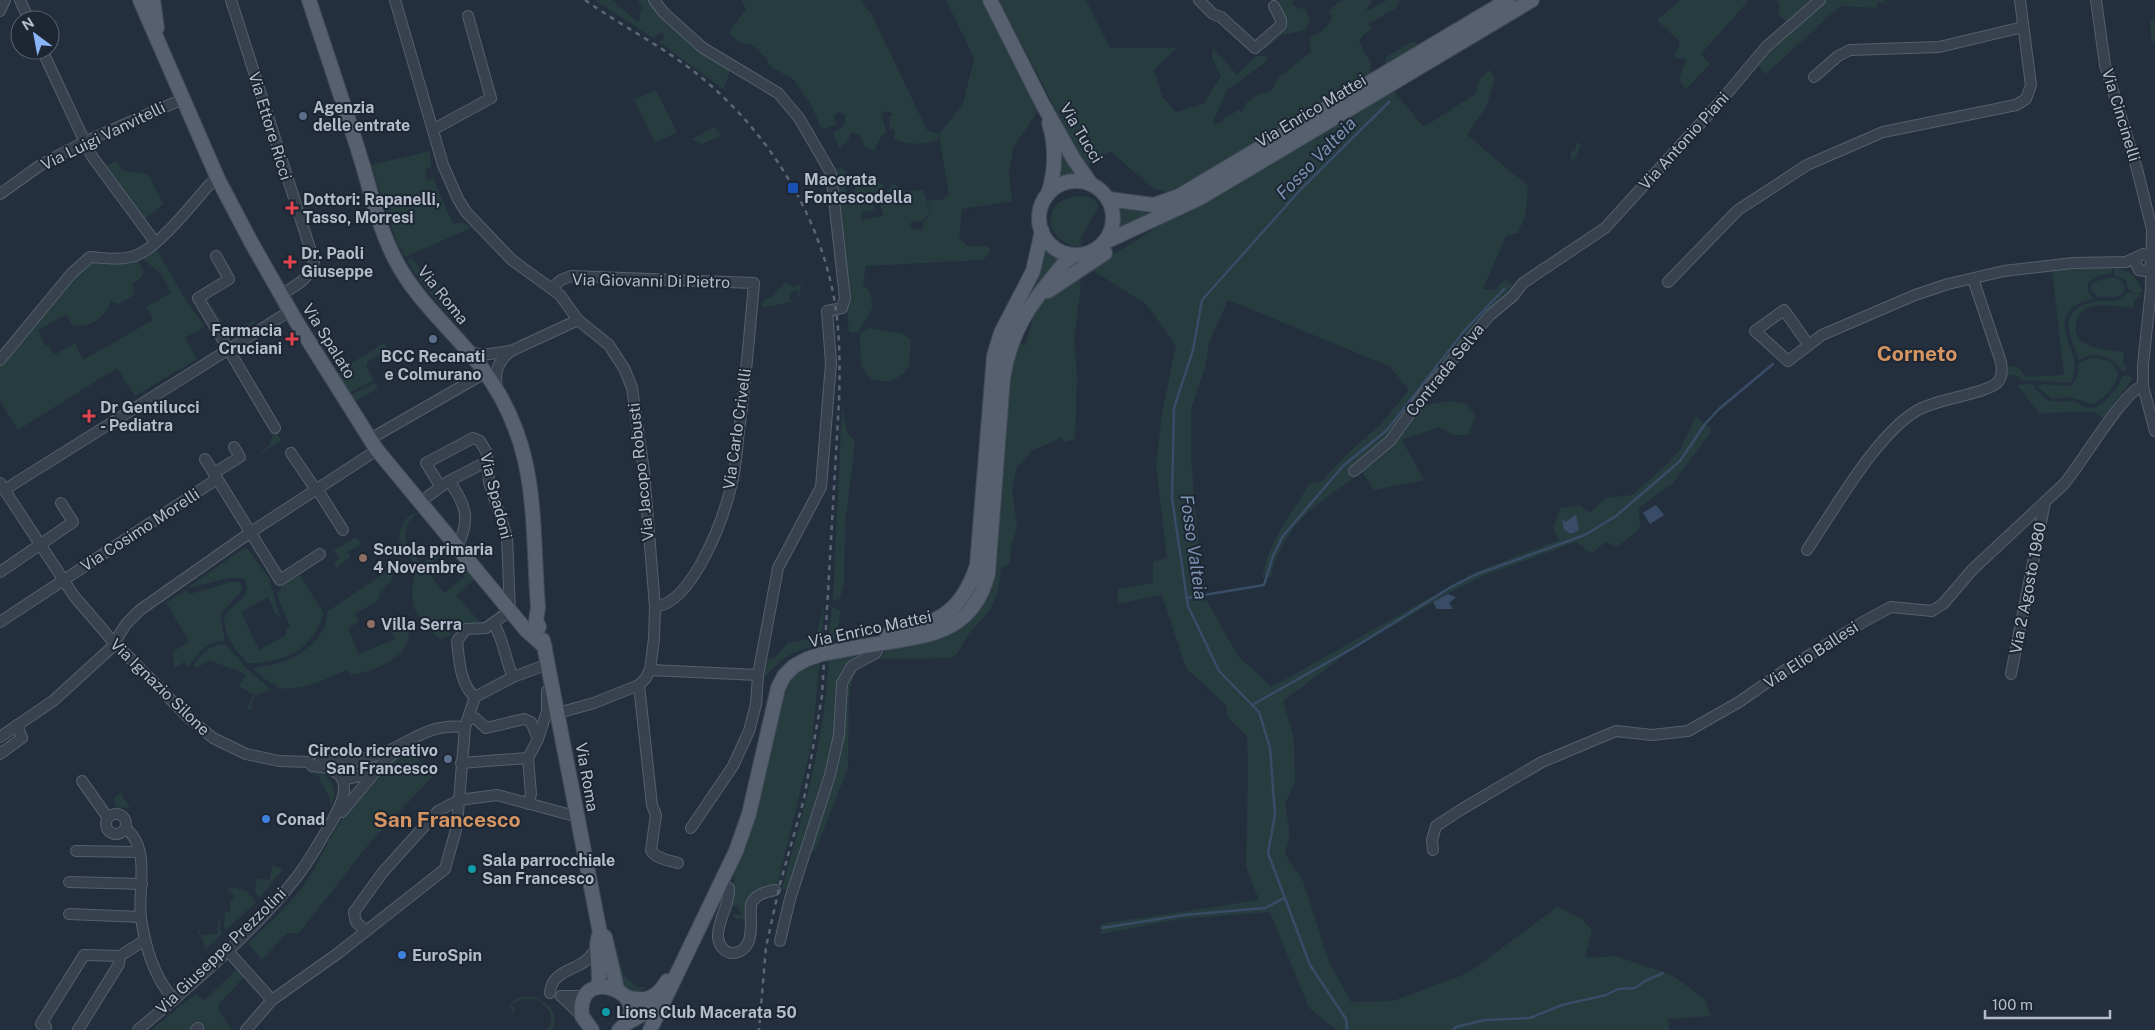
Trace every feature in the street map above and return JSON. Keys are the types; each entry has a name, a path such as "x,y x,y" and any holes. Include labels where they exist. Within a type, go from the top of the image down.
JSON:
{"main road":[{"name":"Via Spalato","path":"143,0 159,44 218,179 280,295 373,445 457,547 544,647"},
{"name":"Via Roma","path":"310,0 389,246 410,284 467,350 497,390 512,415 528,464 538,625 544,647 545,665 558,713 599,940 601,971 592,991 582,1005 582,1016"},
{"path":"990,0 1042,103"},
{"name":"Via Enrico Mattei","path":"1100,191 1154,204 1179,196 1508,0"},
{"name":"Via Enrico Mattei","path":"650,1030 721,884 749,814 774,697 784,676 807,659 943,631 964,617 981,595 988,574 1003,378 1007,354 1022,317 1066,261 1089,253 1200,198 1532,0"},
{"name":"Via Tucci","path":"1042,103 1073,158 1100,191"},
{"name":"Via Tucci","path":"1042,103 1051,129 1054,151 1054,173 1048,194"},
{"path":"1033,302 1079,270 1089,253 1113,223 1113,212 1100,191 1081,181 1057,186 1048,194 1041,208 1042,231 1055,248 1089,253 1200,198"},
{"name":"Via Enrico Mattei","path":"622,993 642,1001 654,996 661,990 722,870 743,814 771,688 780,672 797,658 806,655 934,621 953,609 970,586 977,565 994,356 1001,333 1033,271 1042,231"},
{"path":"515,614 529,614 538,607"},
{"name":"Via Spalato","path":"515,614 538,625"},
{"name":"Via Roma","path":"599,940 605,937 622,993 630,1011 622,1028"},
{"path":"592,991 607,986 622,993"},
{"path":"622,1028 662,1004"},
{"path":"582,1016 592,1030"}],"street":[{"path":"0,11 5,0"},
{"name":"Via Ettore Ricci","path":"231,0 314,261 310,274 305,279 280,295"},
{"name":"Via Jacopo Robusti","path":"395,0 450,182 466,212 512,260 560,295 578,320 609,345 625,370 632,388 644,471 655,607 650,670"},
{"path":"654,0 664,13 703,48 778,93 799,118 831,173 845,298 842,308 827,312 831,363 820,487 778,568 758,675 756,704 745,740 722,784 706,804 691,828"},
{"path":"1199,0 1213,14 1221,17 1255,48 1281,25 1281,20 1274,6"},
{"name":"Via Antonio Piani","path":"1539,272 1605,228 1720,102 1766,47 1820,0"},
{"path":"1668,282 1738,210 1808,165 1883,132 2022,102 2028,94 2031,85 2020,0"},
{"name":"Via Cincinelli","path":"2096,0 2105,65 2137,169 2152,229 2151,288 2142,365 2142,386 2155,431"},
{"path":"434,129 491,98 468,16"},
{"path":"1814,78 1838,56 1850,50 1939,47 2023,27"},
{"path":"47,60 84,142 96,163 155,242"},
{"name":"Via Luigi Vanvitelli","path":"0,194 42,164 84,142 183,98"},
{"path":"0,360 71,274 90,257 118,259 137,255 155,242 210,184 218,179"},
{"path":"2151,288 2135,262 2152,229"},
{"path":"1808,344 1784,310 1756,331 1788,361 1822,335 1915,295 1973,279 2034,266 2126,262 2138,256 2146,255 2150,263 2146,271 2126,262"},
{"path":"216,256 229,280 198,298 276,426"},
{"name":"Contrada Selva","path":"1354,471 1390,441 1425,392 1490,315 1513,296 1523,283 1539,272"},
{"name":"Via Giovanni Di Pietro","path":"552,288 561,280 571,276 754,283"},
{"path":"1807,550 1867,462 1889,433 1902,421 1931,404 1990,386 2001,378 2003,371 2001,362 1973,279"},
{"name":"Via Carlo Crivelli","path":"655,607 662,606 675,598 702,563 732,483 745,384 754,283"},
{"path":"2,486 290,311"},
{"path":"467,350 483,354 511,351 578,320"},
{"path":"497,390 495,379 497,366 511,351"},
{"path":"0,737 53,701 114,642 126,624 140,610 316,489 373,445 485,373"},
{"name":"Via Elio Ballesi","path":"1432,850 1432,840 1436,826 1462,808 1542,762 1616,731 1652,736 1688,731 1740,702 1863,622 1891,607 1932,611 1943,604 1972,570 2077,470 2119,407 2137,387 2142,386"},
{"name":"Via Spadoni","path":"457,547 466,516 457,492 445,484 426,463 473,438 483,445 488,461 489,482 508,537 515,614"},
{"name":"Via Cosimo Morelli","path":"0,622 216,476 240,457 234,447"},
{"path":"293,453 343,530"},
{"name":"Via Cosimo Morelli","path":"204,459 280,580 320,554"},
{"path":"420,502 445,484 488,461"},
{"name":"Via Ignazio Silone","path":"2,486 63,581 114,642 189,718 213,738 231,747 262,758 309,762 312,760 372,757 404,744"},
{"name":"Via 2 Agosto 1980","path":"2011,674 2045,502"},
{"path":"0,572 73,522 61,503"},
{"path":"475,697 468,691 460,664 457,641 466,629 486,628 515,614"},
{"path":"494,624 505,647 505,658 512,677"},
{"path":"780,941 790,899 830,775 838,735 842,683 852,666 876,653 880,643"},
{"path":"246,1030 272,1000 366,931 445,869 457,826 466,723 475,697 512,677 545,665 549,699 538,739 528,758 531,794 528,804"},
{"path":"558,713 594,703 639,685 650,670 758,675"},
{"path":"639,685 652,805 656,815 650,850 658,857 678,863"},
{"path":"334,819 344,810 380,766 404,744 441,726 466,723 475,718 486,728 524,719 530,722 538,739"},
{"path":"0,754 22,738 17,725"},
{"path":"461,763 528,758"},
{"path":"334,819 345,798 343,780 347,770 358,759"},
{"name":"Via Ignazio Silone","path":"309,762 312,766 329,767 343,780"},
{"path":"343,780 368,774 380,766"},
{"path":"82,781 108,818 106,825 109,832 116,834 125,828 133,834 139,852 142,884 141,917 145,940 157,977 174,1000"},
{"path":"366,931 356,922 354,912 383,872 438,810 459,800 497,795 570,815 576,814"},
{"name":"Via Giuseppe Prezzolini","path":"138,1030 174,1000 268,910 297,877 334,819"},
{"path":"76,852 139,852"},
{"path":"69,882 142,884"},
{"path":"721,884 729,888 730,898 719,926 718,938 721,947 733,954 740,951 748,942 751,904 753,900 762,893 778,890 790,899"},
{"path":"69,914 141,917"},
{"path":"46,1027 41,1024 84,955 120,956 145,940"},
{"path":"550,992 552,982 572,967 581,964 599,940"},
{"path":"227,950 272,1000"},
{"path":"78,1030 119,964 120,956"},
{"path":"582,1016 561,996 592,991"}],"green space":[{"path":"595,0 612,0 638,22 642,8 638,0 651,0 731,70 723,89 659,42 665,37 662,32 653,38"},
{"path":"741,0 860,0 872,15 927,130 939,134 963,104 974,58 946,0 983,0 1038,111 1013,148 1009,174 1012,201 962,209 959,238 968,246 989,246 990,253 982,260 866,266 863,285 870,291 873,307 858,332 852,333 849,331 833,176 840,166 846,171 846,205 853,202 855,189 859,182 876,181 884,185 879,197 872,203 875,208 870,213 868,210 861,213 861,220 883,216 880,204 892,184 906,191 923,190 930,213 923,221 911,222 910,229 922,230 923,223 931,214 927,200 942,200 949,194 939,136 936,141 920,144 894,139 895,130 890,128 889,117 893,114 887,111 881,114 887,133 881,136 874,151 864,146 860,134 850,133 849,139 839,149 833,133 844,125 846,115 838,112 833,117 837,124 825,129 821,128 811,104 794,80 770,66 766,58 752,45 743,44 731,35 730,31 746,9"},
{"path":"999,0 1086,0 1110,48 1177,48 1154,70 1162,96 1176,112 1203,104 1221,76 1212,58 1213,48 1237,75 1256,56 1266,56 1267,61 1227,90 1213,122 1215,125 1238,110 1242,112 1247,102 1262,92 1267,93 1272,90 1278,78 1311,52 1309,37 1327,26 1332,15 1329,14 1330,9 1342,0 1373,0 1365,12 1387,0 1400,0 1396,8 1369,24 1372,29 1363,35 1359,42 1371,63 1370,76 1169,193 1153,188 1110,151 1089,165 1076,149"},
{"path":"1279,0 1295,0 1292,3 1297,8 1305,9 1310,19 1305,30 1282,35 1266,49 1261,48 1274,37 1283,23"},
{"path":"1680,0 1749,0 1701,54 1710,64 1686,89 1679,80 1686,59 1674,58 1680,42 1657,20"},
{"path":"1777,0 1815,0 1788,23 1777,14 1780,6"},
{"path":"1826,0 1884,0 1886,3 1877,3 1877,8 1840,6 1766,74 1756,63"},
{"path":"2155,19 2155,44 2151,39 2150,21"},
{"path":"1413,41 1420,46 1384,68 1386,57"},
{"path":"1489,70 1495,78 1487,105 1467,135 1528,186 1526,214 1518,233 1506,236 1483,289 1495,290 1505,279 1516,287 1425,405 1450,401 1465,403 1476,415 1468,435 1453,435 1439,427 1402,440 1424,480 1374,490 1362,472 1317,505 1294,527 1277,558 1270,578 1262,577 1275,540 1310,483 1322,481 1346,455 1380,425 1409,390 1389,366 1228,300 1209,343 1206,364 1191,409 1191,459 1203,594 1238,656 1272,687 1473,573 1559,540 1553,528 1560,508 1580,505 1590,513 1605,498 1632,495 1680,450 1696,416 1712,430 1673,483 1639,508 1640,528 1616,548 1606,541 1592,554 1576,542 1483,576 1447,594 1350,651 1283,701 1294,739 1295,781 1285,804 1290,834 1285,854 1303,881 1329,962 1351,1002 1393,1001 1468,973 1557,907 1582,919 1592,930 1585,958 1616,956 1672,975 1705,999 1711,1016 1668,1019 1669,1030 1337,1030 1309,1008 1270,912 1180,919 1101,934 1100,924 1259,900 1246,867 1247,736 1229,719 1225,704 1186,668 1162,595 1117,604 1118,589 1153,583 1153,562 1167,557 1156,465 1162,413 1176,345 1146,304 1090,269 1204,198 1391,88 1424,127 1475,94 1480,79"},
{"path":"656,90 677,132 655,143 634,100"},
{"path":"714,127 721,134 720,136 702,144 692,139"},
{"path":"1058,139 1078,176 1057,181"},
{"path":"1576,142 1581,145 1573,163 1570,155 1572,150 1575,151"},
{"path":"430,151 431,167 425,169 428,180 433,178 453,224 463,223 471,228 405,257 397,243 371,165"},
{"path":"116,161 123,170 148,174 163,204 143,220 104,167"},
{"path":"1082,196 1092,198 1099,205 1081,238 1081,247 1069,244 1060,238 1054,231 1051,222 1052,212 1057,205 1067,199"},
{"path":"1175,204 1117,231 1119,219 1118,206 1147,210"},
{"path":"155,247 185,299 205,326 185,338 197,359 135,396 117,368 18,430 0,401 0,365 28,328 73,277 91,261 124,262 139,257","holes":["143,259 162,275 171,293 146,307 153,320 83,360 75,343 54,355 50,346 46,347 38,330 66,315 73,326 87,325 101,317 111,301 119,304 135,294 133,283 142,277 144,270 138,262"]},
{"path":"1044,248 1061,259 1025,305 1023,304 1034,283"},
{"path":"412,257 423,274 429,278 432,275 448,295 445,301 456,314 451,319 420,281 407,261"},
{"path":"2112,267 2112,274 2099,275 2088,283 2088,292 2094,298 2075,306 2066,316 2066,334 2075,364 2074,374 2070,383 2021,380 2017,376 2008,375 2008,366 2018,367 2026,377 2064,375 2052,270"},
{"path":"2115,268 2125,270 2133,275 2143,292 2138,294 2143,296 2134,300 2133,308 2105,305 2083,310 2077,320 2075,329 2078,337 2090,346 2124,352 2123,363 2128,368 2123,372 2114,362 2103,357 2091,356 2079,360 2069,329 2069,320 2072,313 2085,304 2118,301 2128,292 2136,294 2128,289 2126,280 2114,275"},
{"path":"1079,276 1081,287 1074,338 1077,377 1075,439 1063,442 1062,437 1032,451 1017,467 1012,488 1017,528 1011,546 1010,564 1001,568 998,591 991,609 968,635 957,654 949,658 881,659 886,647 925,642 956,632 968,624 979,612 988,596 996,575 1010,373 1018,341 1025,346 1033,319 1027,320 1046,295"},
{"path":"2112,277 2119,279 2125,286 2124,293 2116,297 2097,297 2090,288 2093,282"},
{"path":"785,282 794,288 801,283 799,302 798,291 794,290 789,297 793,302 762,306 764,299 770,298"},
{"path":"206,296 229,334 254,320 256,323 227,339 202,298"},
{"path":"868,328 902,333 911,340 909,367 905,372 896,378 886,381 870,379 861,365 860,334"},
{"path":"384,343 388,350 368,361 366,366 374,380 350,393 338,375 339,371"},
{"path":"2091,358 2099,358 2113,363 2118,374 2112,388 2096,402 2092,404 2070,397 2052,399 2037,386 2045,384 2071,386 2077,378 2079,363"},
{"path":"2128,375 2133,378 2103,418 2094,412 2039,413 2017,385 2032,384 2048,400 2057,402 2074,401 2090,408 2101,405 2114,391 2123,376"},
{"path":"375,383 378,388 356,401 351,395"},
{"path":"842,407 847,432 855,441 845,525 844,583 840,599 833,600"},
{"path":"274,429 281,440 262,453 261,451 270,445"},
{"path":"414,513 416,514 410,520 405,533 412,552 422,564 444,546 447,550 425,568 444,593 465,577 460,570 466,565 476,578 456,596 480,622 484,622 499,610 501,612 486,625 455,626 450,636 441,639 435,635 417,614 413,605 412,591 416,566 399,540 403,524"},
{"path":"356,537 361,544 348,552 350,557 336,569 334,562 338,560 338,555 333,551"},
{"path":"244,548 248,549 269,578 280,617 275,614 268,597 241,612 259,650 286,635 285,629 290,627 276,593 299,573 324,614 315,633 305,645 291,655 274,661 248,663 228,637 224,617 245,594 247,589 243,578 228,578 190,588 190,586"},
{"path":"393,567 392,580 378,596 380,598 373,604 355,613 359,622 350,627 349,630 358,654 395,639 390,628 406,621 409,633 407,643 402,652 394,659 373,670 351,675 347,670 314,684 297,688 278,688 275,683 271,684 253,669 284,661 302,652 317,639 322,631 326,622 327,612"},
{"path":"235,581 240,583 243,589 220,615 225,641 212,643 207,646 195,657 188,668 184,662 174,669 173,652 189,641 166,603 186,590 190,594"},
{"path":"824,604 822,644 805,648 784,659 766,676 764,672 768,659 776,657 788,643 816,638"},
{"path":"832,607 840,611 837,640 828,641"},
{"path":"222,644 227,646 248,670 268,687 269,690 255,696 251,706 254,711 247,708 254,695 239,686 246,675 209,660 197,668 193,666 209,649"},
{"path":"856,652 853,662 849,666 827,775 789,891 782,889 818,746 827,688 829,658"},
{"path":"820,660 812,743 777,887 763,889 747,899 745,920 735,918 732,914 742,915 737,906 732,906 734,871 781,687 797,669"},
{"path":"853,670 849,697 848,768 815,851 809,850 834,770 843,689"},
{"path":"408,748 433,776 369,844 299,933 287,933 262,960 248,943 300,890 315,868 345,814 353,804 379,774"},
{"path":"382,759 367,771 349,776 357,763"},
{"path":"311,772 324,775 332,784 334,795 330,808 330,798 322,783 319,782 321,781 318,775 311,774"},
{"path":"121,793 130,808 116,807 114,798"},
{"path":"272,865 283,869 259,898 255,891 257,878 270,880"},
{"path":"226,887 246,890 256,902 226,930 224,927 225,912 231,912 229,902 235,896"},
{"path":"218,920 220,920 220,930 223,933 206,949 198,930 200,930 201,935 217,934"},
{"path":"612,941 615,943 624,976 638,987 645,987 640,993 633,993 622,985"},
{"path":"237,969 245,976 218,1005 219,1011 232,1030 151,1030 195,994 205,1000"},
{"path":"536,998 551,1008 555,1018 551,1030 547,1030 551,1024 550,1012 540,1001 529,999 518,1001 512,1005 516,1012 513,1013 510,1006 515,999"}],"water":[{"path":"1656,505 1664,515 1650,524 1643,513"},
{"path":"1576,514 1579,530 1571,534 1564,530 1562,519 1566,522"},
{"path":"1448,594 1456,597 1449,603 1453,609 1437,609 1433,602"}],"waterway":[{"name":"Fosso Valteia","path":"1347,1030 1346,1019 1310,965 1268,853 1275,815 1270,748 1259,712 1219,671 1188,606 1172,498 1174,408 1193,350 1202,300 1302,188 1389,102"},
{"path":"1186,598 1264,585 1273,556 1283,536 1343,466 1387,430 1465,330 1504,289"},
{"path":"1252,705 1355,647 1451,587 1477,574 1585,535 1616,516 1680,461 1705,424 1719,409 1773,364"},
{"path":"1102,928 1184,915 1265,908 1284,898"},
{"path":"1453,1030 1456,1027 1485,1020 1530,1018 1562,1005 1606,995 1618,989 1635,988 1663,973"}],"railway":[{"path":"585,0 688,67 727,101 750,126 790,182 806,212 819,244 836,310 839,355 839,401 822,696 804,799 780,884 766,947 759,1030"}],"place":[{"name":"Agenzia delle entrate","path":"303,116"},
{"name":"Macerata Fontescodella","path":"793,188"},
{"name":"Dottori: Rapanelli, Tasso, Morresi","path":"292,208"},
{"name":"Dr. Paoli Giuseppe","path":"290,262"},
{"name":"Farmacia Cruciani","path":"292,339"},
{"name":"BCC Recanati e Colmurano","path":"433,339"},
{"name":"Dr Gentilucci - Pediatra","path":"89,416"},
{"name":"Scuola primaria 4 Novembre","path":"363,558"},
{"name":"Villa Serra","path":"371,624"},
{"name":"Circolo ricreativo San Francesco","path":"448,759"},
{"name":"Conad","path":"266,819"},
{"name":"Sala parrocchiale San Francesco","path":"472,869"},
{"name":"EuroSpin","path":"402,955"},
{"name":"Lions Club Macerata 50","path":"606,1012"}],"district":[{"name":"Corneto","path":"1917,353"},
{"name":"San Francesco","path":"447,819"}]}
